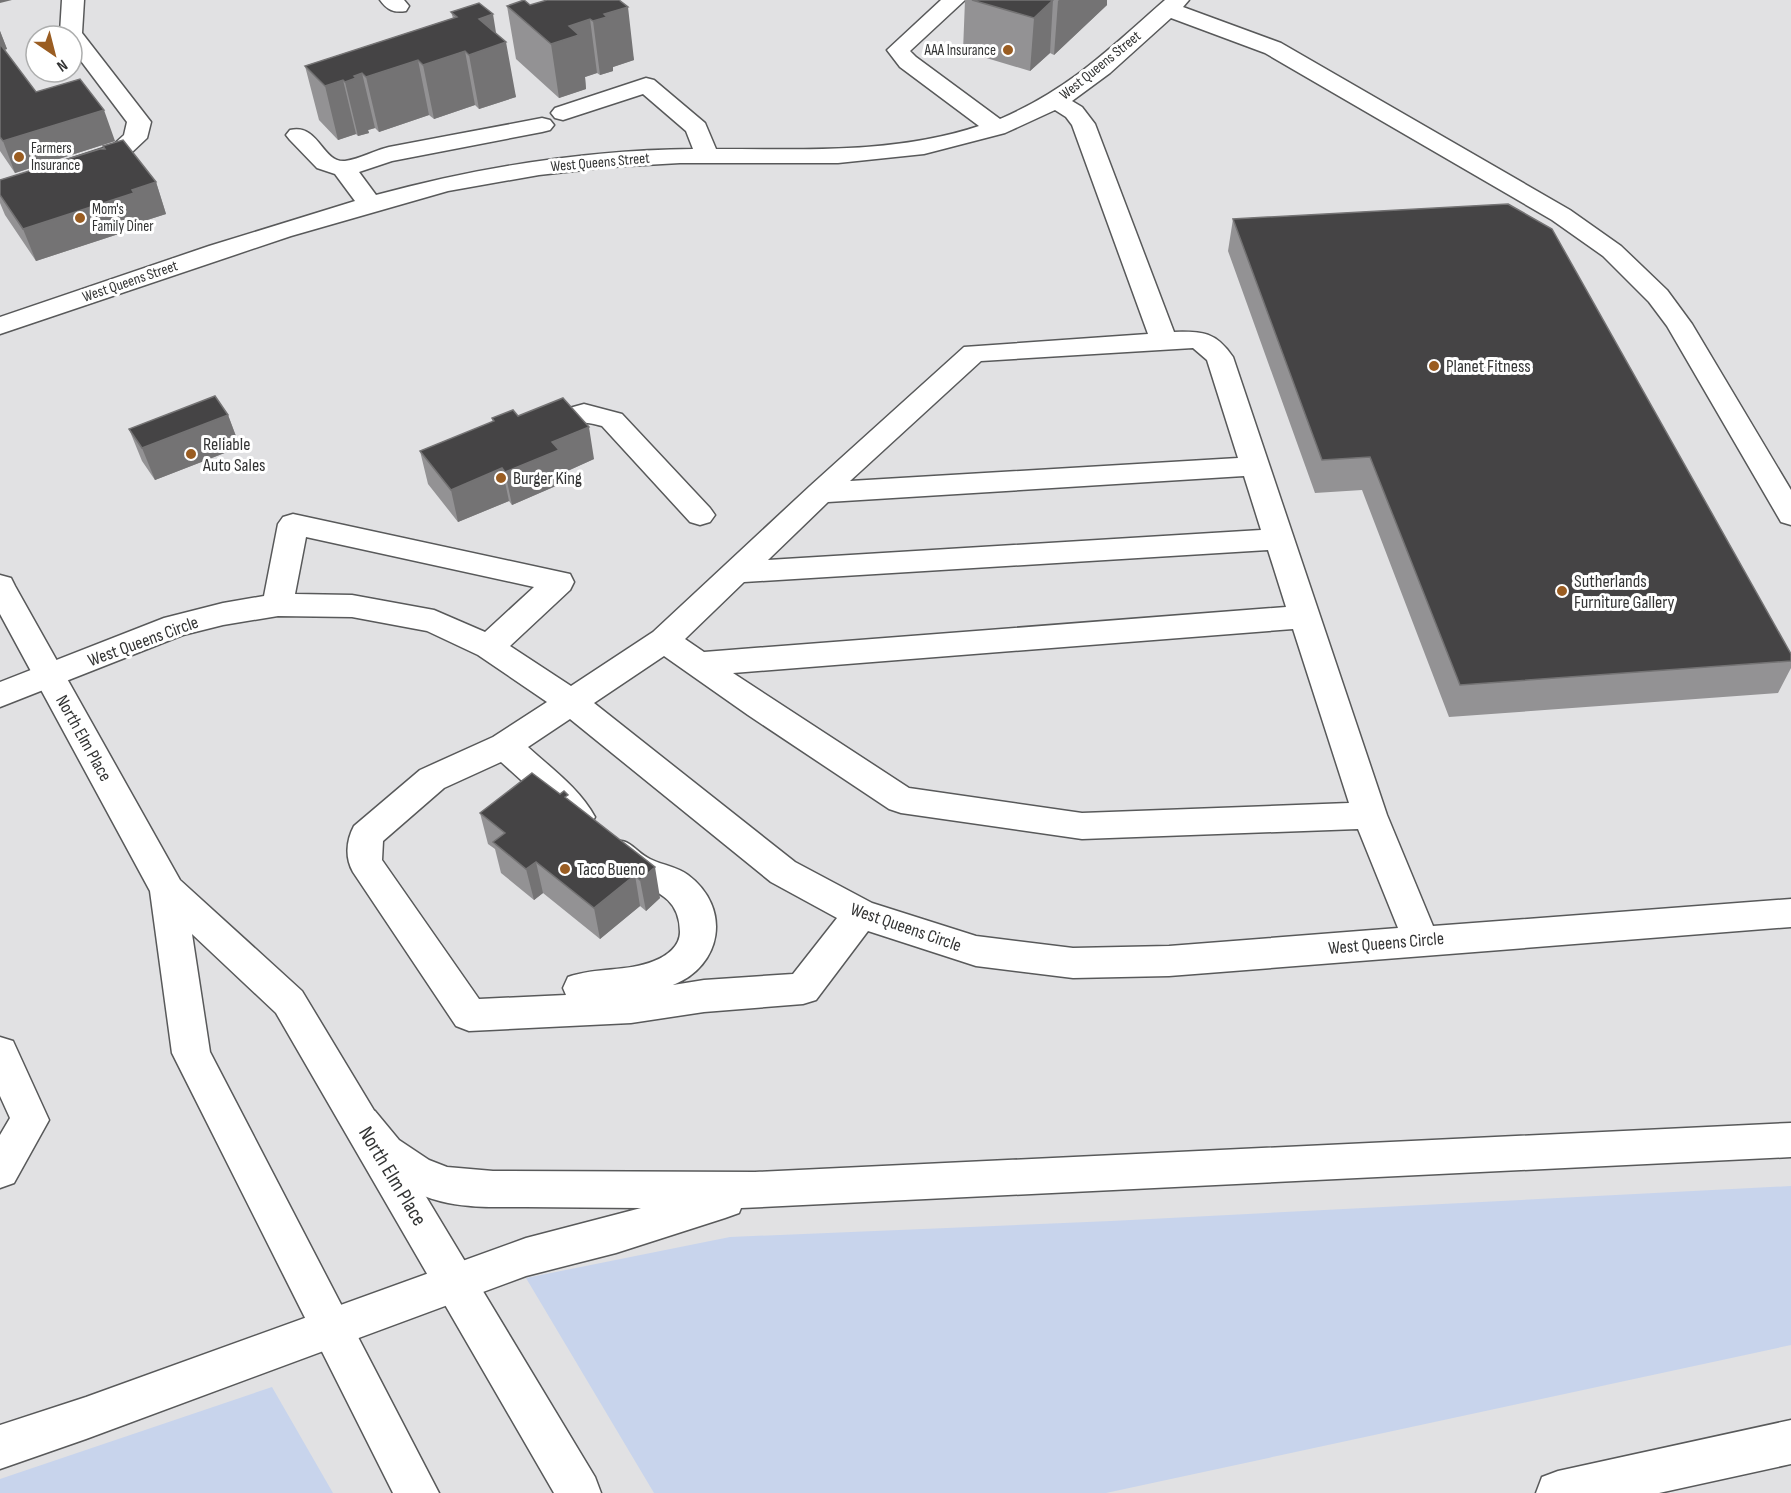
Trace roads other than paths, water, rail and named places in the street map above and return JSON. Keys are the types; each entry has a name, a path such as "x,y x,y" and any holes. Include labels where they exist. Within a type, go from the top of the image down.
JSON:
{"main road":[{"path":"0,190 121,150 135,138 139,122 71,33 73,0"},
{"path":"954,0 898,50 908,62 997,128"},
{"path":"1172,4 1298,62 1561,215 1612,251 1658,296 1679,324 1791,515"},
{"name":"West Queens Street","path":"0,326 175,266 370,204 463,181 560,164 661,156 842,157 893,153 951,142 997,128 1055,101 1103,66 1172,4"},
{"path":"563,113 646,85 696,128 707,156"},
{"path":"1055,101 1074,112 1083,123 1164,341"},
{"path":"344,169 387,155 542,125"},
{"path":"298,135 326,163 344,169 370,204"},
{"path":"861,914 803,989 704,996 631,1007 469,1015 365,862 366,836 432,779 505,746 569,701 664,640 974,352 1199,339 1219,357 1370,816 1421,940"},
{"path":"516,429 552,424 584,413 612,420 700,515"},
{"path":"820,493 1254,466"},
{"path":"278,605 293,524 559,582 489,647"},
{"path":"736,572 1279,539"},
{"name":"North Elm Place","path":"0,586 168,890 289,1002 579,1493"},
{"name":"West Queens Circle","path":"0,695 175,626 222,614 278,605 352,606 434,621 489,647 569,701 783,872 861,914 976,951 1073,963 1169,961 1791,913"},
{"path":"698,664 1304,616"},
{"path":"664,640 901,800 1082,826 1370,816"},
{"path":"453,993 610,987 644,981 671,970 689,957 698,941 698,917 690,899 675,884 636,868 587,828 554,790 505,746"},
{"name":"North Elm Place","path":"168,890 191,1053 417,1493"},
{"path":"0,1053 30,1120 0,1170"},
{"path":"361,1123 385,1152 415,1173 447,1185 493,1189 755,1190 1791,1140"},
{"path":"0,1447 526,1257 616,1234 755,1190"},
{"path":"1557,1493 1791,1442"}],"place":[{"name":"AAA Insurance","path":"1008,50"},
{"name":"Farmers Insurance","path":"19,157"},
{"name":"Mom's Family Diner","path":"80,218"},
{"name":"Planet Fitness","path":"1434,366"},
{"name":"Reliable Auto Sales","path":"191,454"},
{"name":"Burger King","path":"501,478"},
{"name":"Sutherlands Furniture Gallery","path":"1562,591"},
{"name":"Taco Bueno","path":"565,869"}]}
